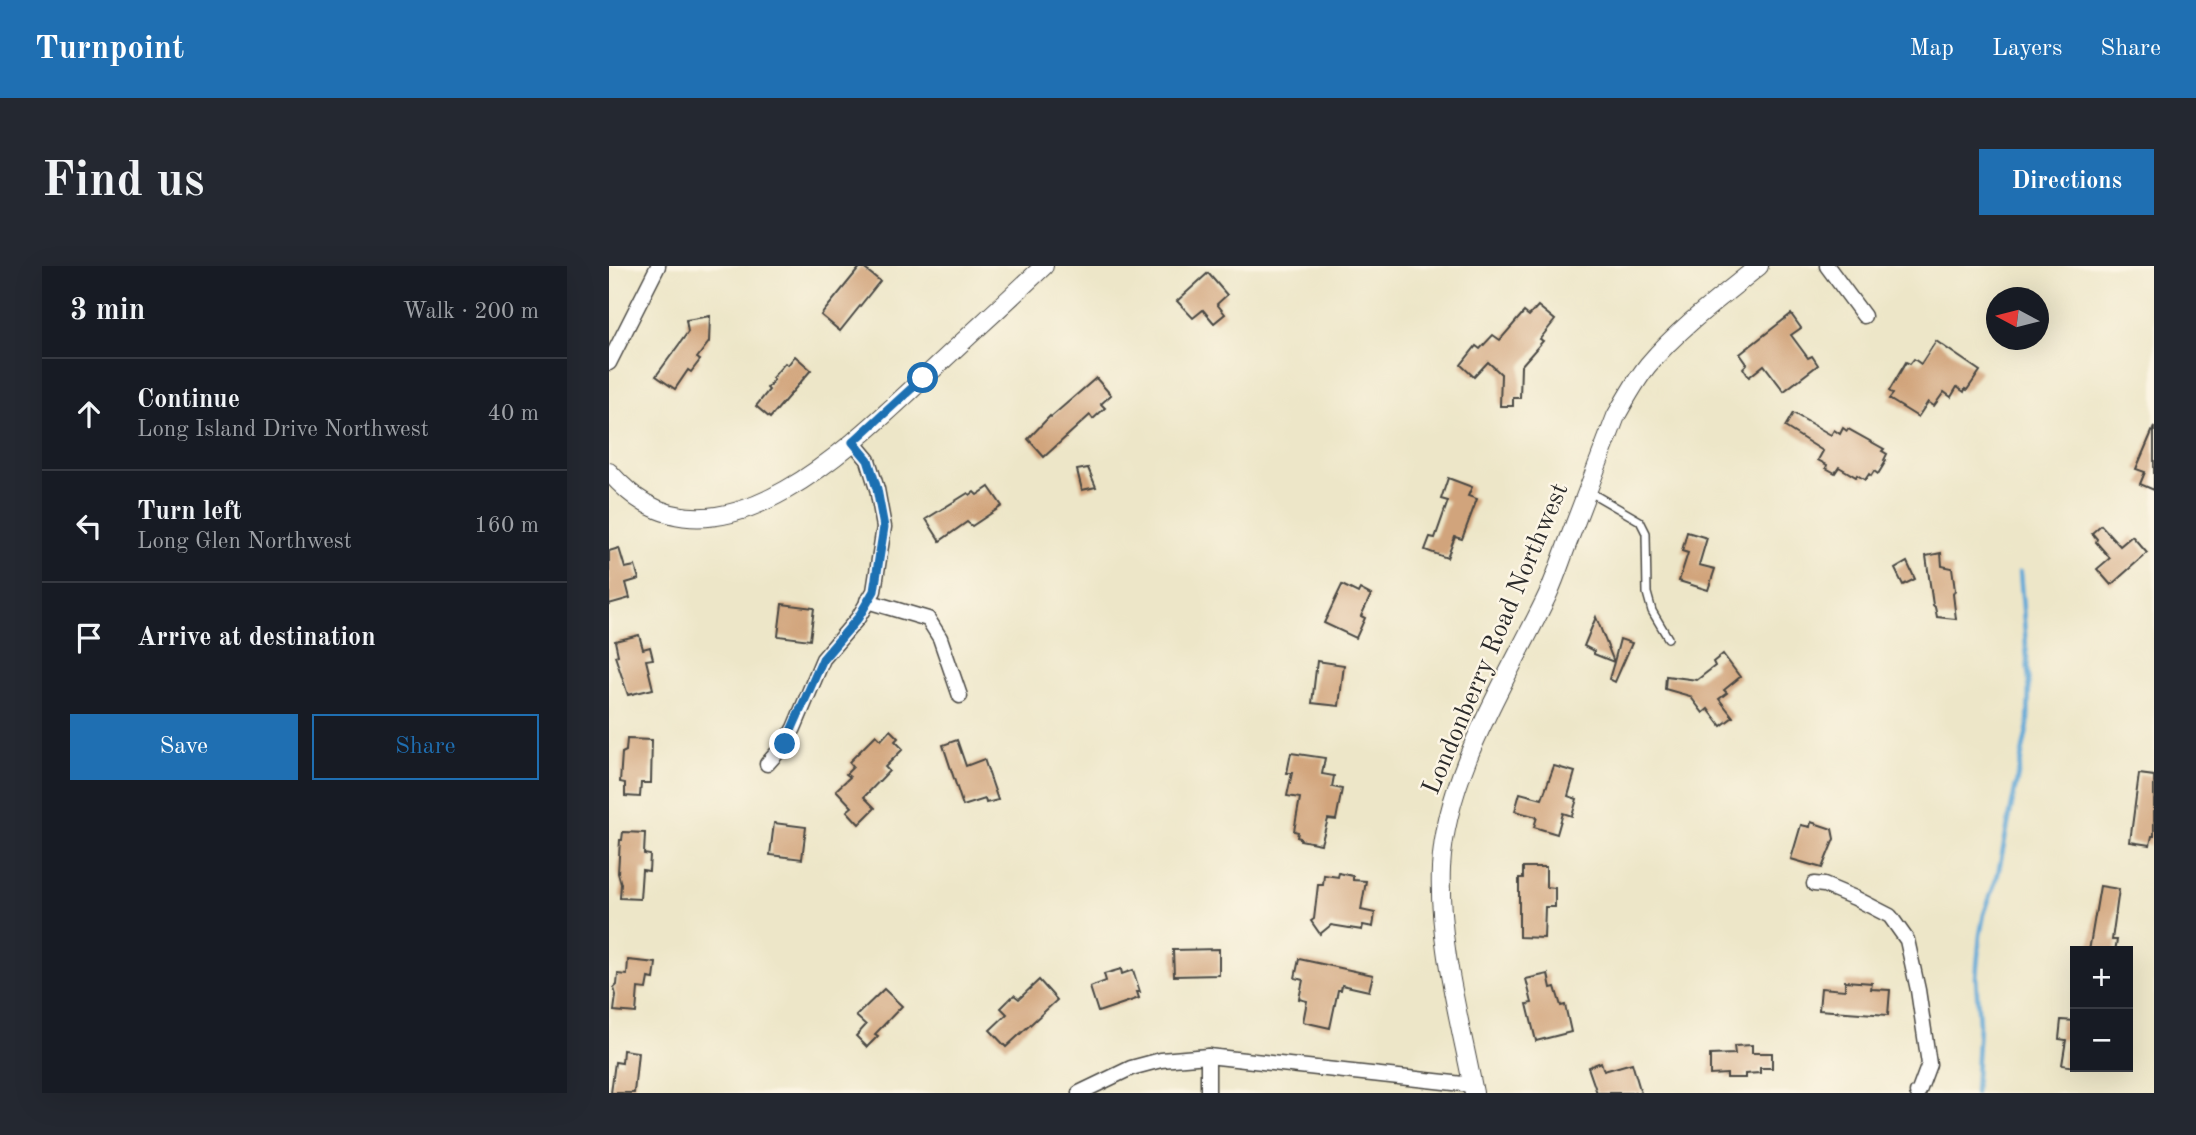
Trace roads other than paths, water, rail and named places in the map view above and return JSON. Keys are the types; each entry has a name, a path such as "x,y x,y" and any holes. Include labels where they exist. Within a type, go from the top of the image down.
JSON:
{"street":[{"path":"609,363 658,266"},
{"path":"609,472 628,492 647,505 671,514 699,517 733,513 770,499 789,489 853,442 1044,266"},
{"name":"Londonberry Road Northwest","path":"1473,1089 1441,906 1441,866 1447,826 1456,795 1473,748 1549,591 1616,416 1629,393 1665,346 1759,266"},
{"path":"1827,266 1864,316"},
{"path":"767,764 785,744 794,728 823,659 858,618 874,591 884,527 868,460 853,442"},
{"path":"867,601 928,619 950,661 960,696"},
{"path":"1814,884 1824,885 1855,898 1890,916 1907,940 1929,1063 1917,1093"},
{"path":"1079,1093 1131,1068 1161,1060 1208,1056 1473,1089"},
{"path":"1208,1056 1208,1093"}],"lane":[{"path":"1587,491 1640,521 1646,533 1647,593 1652,611 1668,638"}],"waterway":[{"path":"1975,1093 1979,1024 1976,977 1980,935 1984,914 1998,874 2028,725 2029,682 2020,572"}]}
